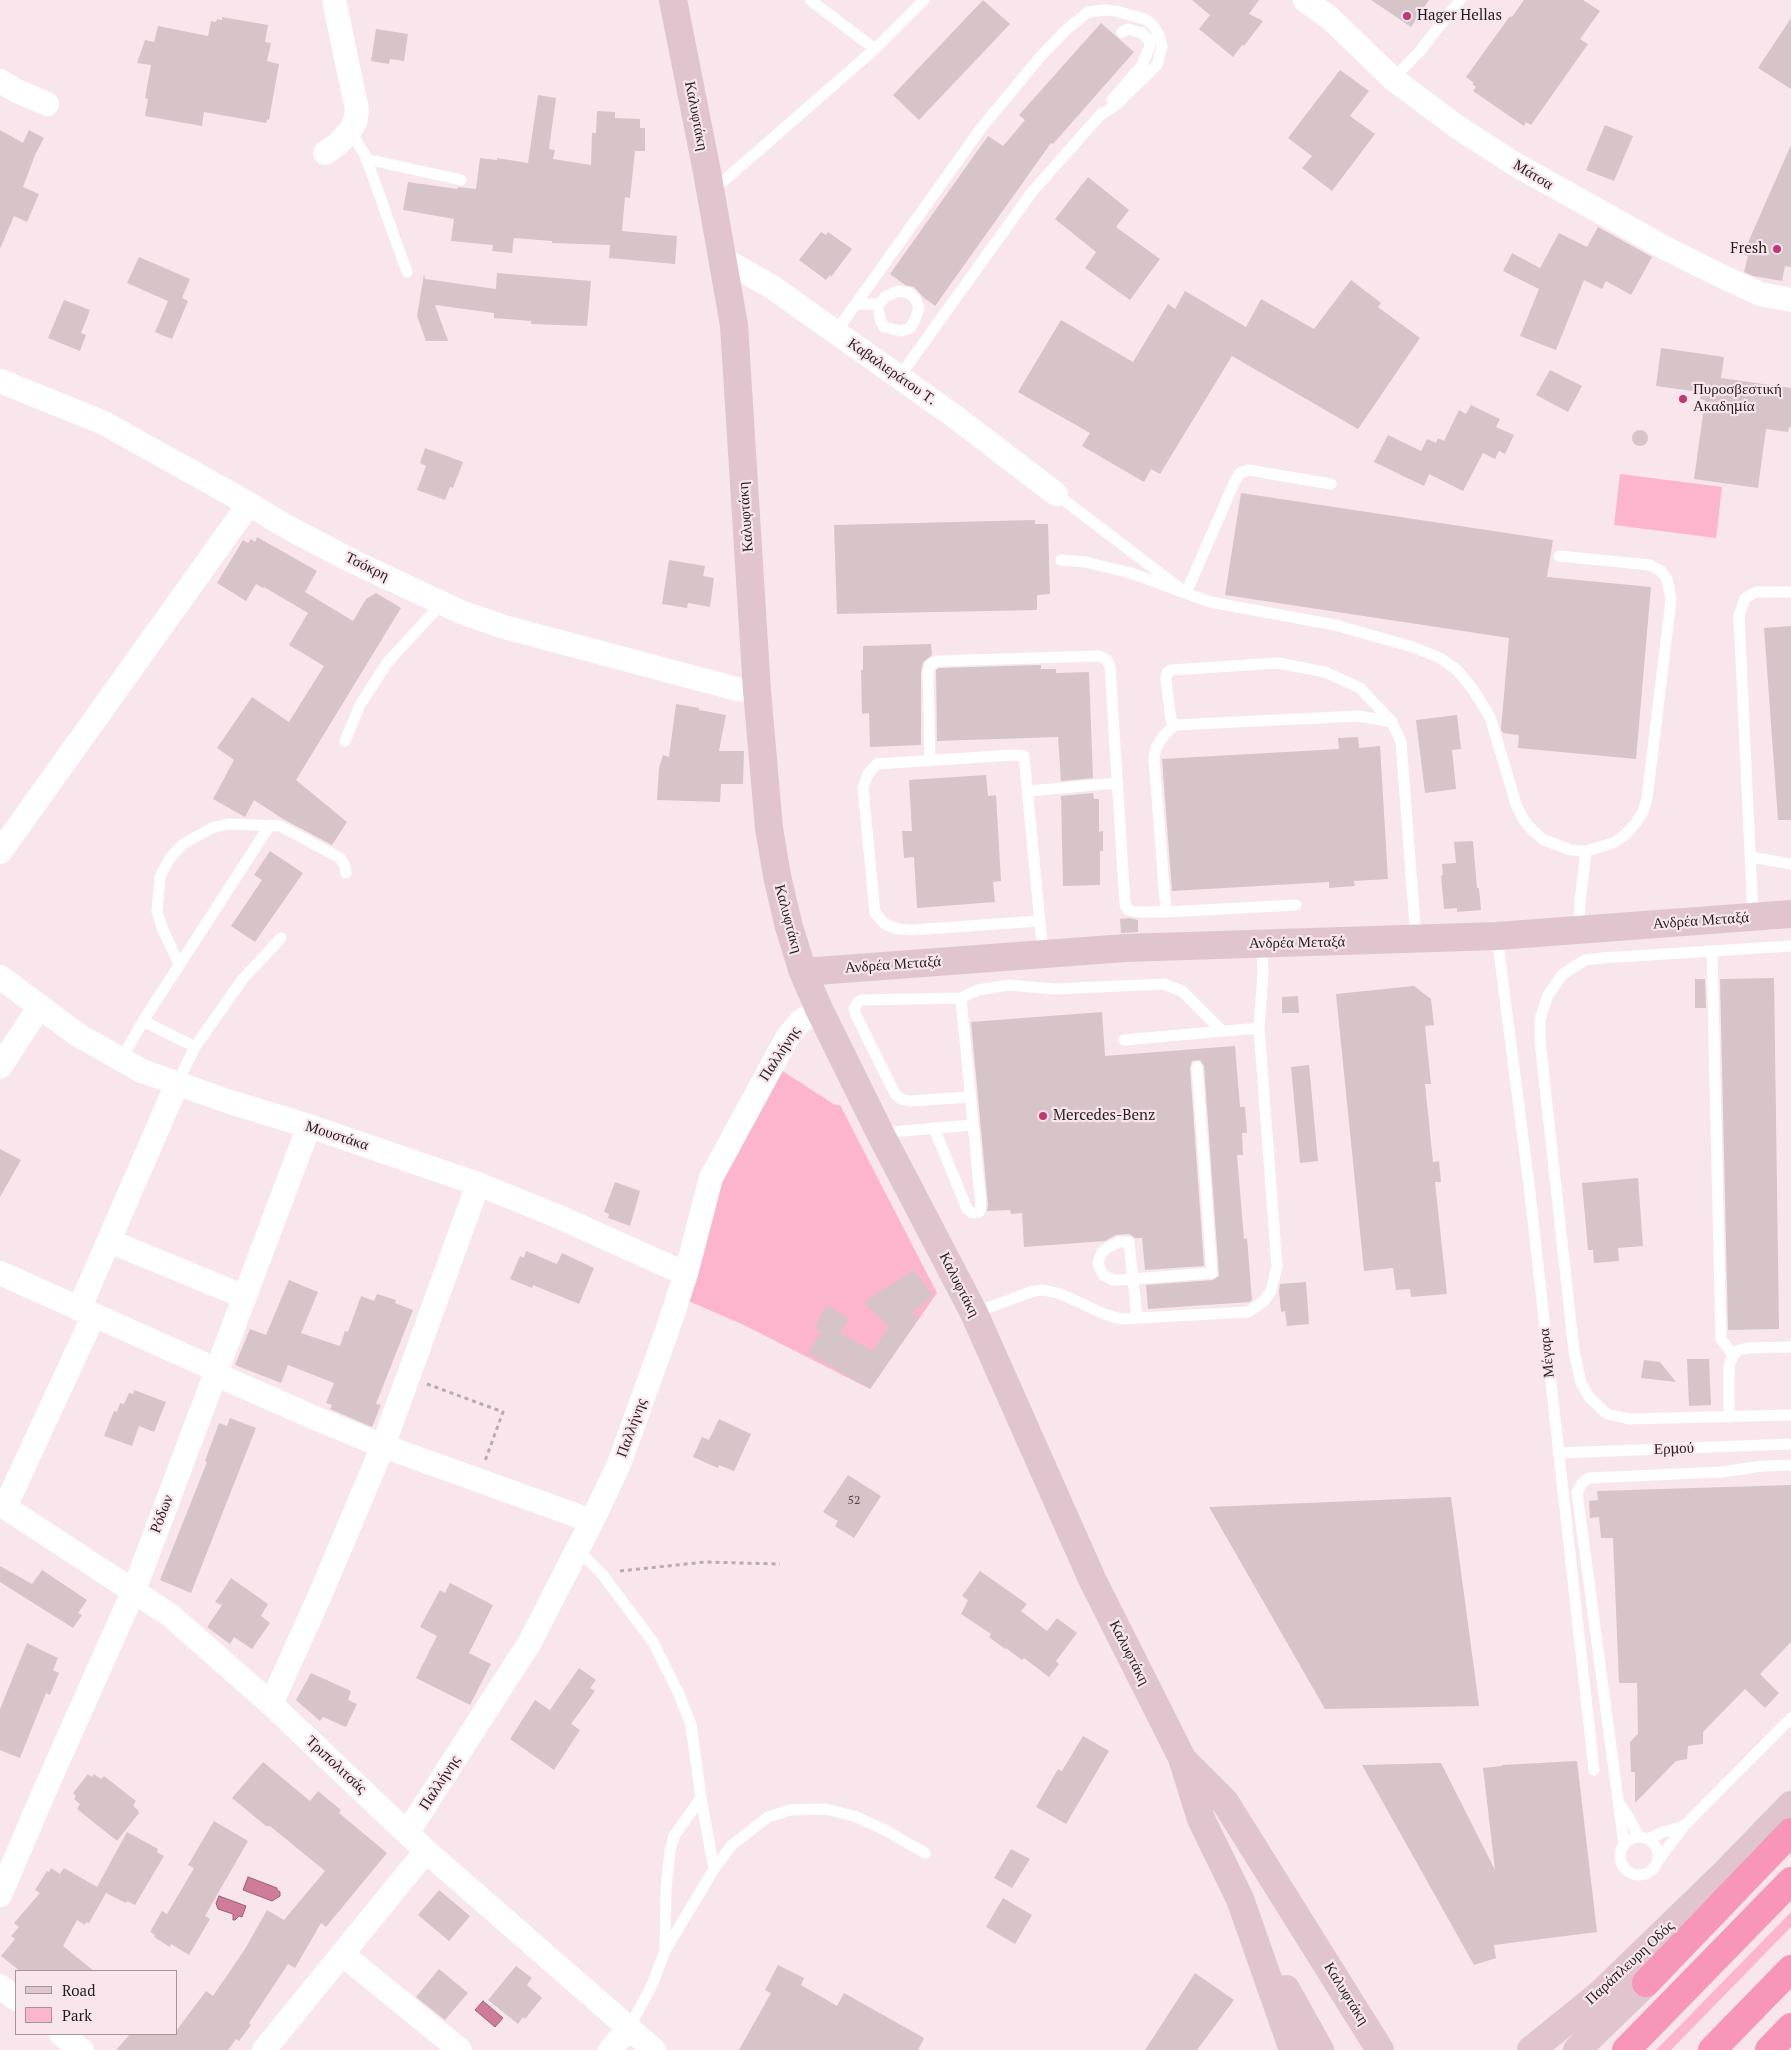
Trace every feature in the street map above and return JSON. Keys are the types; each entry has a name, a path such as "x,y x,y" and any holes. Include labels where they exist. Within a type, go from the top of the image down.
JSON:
{"highway":[{"path":"1646,1983 1791,1832"},
{"path":"1626,2050 1791,1882"},
{"path":"1712,2050 1791,1969"},
{"path":"1768,2050 1791,2027"}],"main road":[{"name":"Καλυφτάκη","path":"673,0 711,192 734,325 769,828 775,867 789,927 803,972 818,1010 974,1313 1092,1579 1182,1758 1201,1819 1240,1899 1293,2050"},
{"name":"Ανδρέα Μεταξά","path":"803,972 1125,948 1497,936 1791,914"},
{"name":"Καλυφτάκη","path":"1182,1758 1225,1802 1380,2045"},
{"path":"1577,2050 1646,1983 1726,1872 1791,1804"},
{"name":"Παράπλευρη Οδός","path":"1531,2050 1599,1995 1726,1872"},
{"path":"1240,1899 1281,1981 1320,2050"}],"street":[{"path":"325,152 338,144 350,131 355,122 357,110 334,0"},
{"name":"Μάτσα","path":"1305,0 1332,19 1393,79 1456,126 1513,163 1665,248 1738,285 1760,294 1791,300"},
{"path":"0,81 17,91 47,104"},
{"name":"Καβαλιεράτου Τ.","path":"723,259 772,287 954,416 1056,494"},
{"name":"Τσόκρη","path":"0,381 104,423 287,527 354,562 461,612 504,627 737,689 758,691"},
{"path":"0,852 249,504"},
{"name":"Μουστάκα","path":"0,977 78,1035 142,1071 478,1184 557,1216 686,1274"},
{"path":"0,1067 40,1006"},
{"name":"Παλλήνης","path":"407,1833 530,1642 592,1521 619,1464 686,1274 711,1178 787,1038 800,1022 818,1010"},
{"path":"3,1505 87,1312 109,1241 177,1084"},
{"name":"Ρόδων","path":"0,1895 134,1590 309,1126"},
{"path":"271,1704 321,1593 383,1446 478,1184"},
{"path":"109,1241 244,1297"},
{"path":"0,1273 315,1418 383,1446 592,1521"},
{"name":"Τριπολιτσάς","path":"3,1505 170,1615 271,1704 426,1851 654,2050"},
{"path":"264,2050 426,1851"},
{"path":"342,1954 460,2050"},
{"path":"0,1986 15,1998"},
{"path":"610,2050 629,2028"},
{"path":"62,2035 82,2050"}],"lane":[{"path":"810,0 875,49"},
{"path":"711,192 875,49 924,0"},
{"path":"1393,79 1419,52 1460,0"},
{"path":"835,332 982,127 1040,57 1067,28 1088,12 1116,11 1152,24 1159,35 1162,47 1157,65 1117,104 1098,118"},
{"path":"899,377 1032,192 1142,65 1148,53 1149,40 1142,33 1128,29 1122,32"},
{"path":"350,131 366,159 406,272"},
{"path":"366,159 460,180"},
{"path":"856,304 879,304 886,297 898,291 909,293 915,298 918,308 915,320 910,328 901,331 884,327 879,312"},
{"path":"1186,593 1240,473 1248,470 1331,484"},
{"path":"1056,494 1186,593"},
{"path":"1061,560 1085,562 1131,573 1210,602 1335,625 1413,647 1440,658 1457,670 1472,688 1490,717 1518,807 1524,820 1544,840 1571,850 1586,851 1613,843 1625,835 1643,812 1647,798 1671,600 1667,579 1661,571 1650,565 1559,556"},
{"path":"1753,917 1739,616 1746,598 1756,592 1791,592"},
{"path":"346,741 360,705 387,662 406,639 442,603"},
{"path":"930,760 928,672 930,665 937,661 1099,656 1107,660 1110,667 1125,904 1128,910 1136,912 1166,912 1296,905"},
{"path":"1175,725 1171,720 1166,679 1167,673 1171,670 1278,663 1324,672 1360,688 1392,722 1401,742 1416,940"},
{"path":"1166,912 1154,759 1156,748 1164,735 1175,725 1359,716 1392,722"},
{"path":"1039,921 912,930 898,929 885,924 875,913 863,788 868,774 877,764 1013,755 1024,756 1043,954"},
{"path":"1028,791 1118,784"},
{"path":"179,964 157,912 160,877 170,858 183,844 212,828 228,824 280,826 340,858 345,866 346,873"},
{"path":"121,1060 142,1021 270,825"},
{"path":"1579,930 1580,901 1586,851"},
{"path":"1751,857 1791,864"},
{"name":"Μέγαρα","path":"1497,936 1530,1193 1594,1770"},
{"path":"177,1084 195,1047 242,980 281,938"},
{"path":"974,1313 1043,1290 1060,1294 1121,1319 1248,1312 1264,1301 1271,1291 1276,1267 1276,1252 1259,1028 1263,973 1262,944"},
{"path":"1791,946 1585,960 1563,974 1548,995 1540,1019 1540,1041 1574,1351 1581,1383 1598,1408 1618,1418 1791,1415"},
{"path":"1712,951 1720,1339 1733,1355"},
{"path":"969,1097 910,1101 898,1097 854,1009 858,1002 861,1000 961,998 978,990 1009,985 1054,989 1164,984 1182,991 1222,1031"},
{"path":"934,1128 967,1209 975,1214 979,1212 981,1206 969,1097 961,998"},
{"path":"142,1021 195,1047"},
{"path":"1124,1040 1259,1028"},
{"path":"1137,1318 1129,1242 1119,1242 1107,1248 1099,1258 1099,1269 1103,1275 1113,1280 1145,1278 1212,1273 1197,1066"},
{"path":"880,1133 972,1125"},
{"path":"1729,1417 1729,1366 1733,1355 1739,1350 1748,1348 1791,1347"},
{"name":"Ερμού","path":"1558,1453 1791,1444"},
{"path":"1624,1845 1577,1494 1582,1483 1589,1478 1721,1472 1763,1466 1791,1465"},
{"path":"577,1549 602,1574 653,1642 679,1694 691,1725 701,1798 714,1869"},
{"path":"1684,1826 1644,1838 1630,1839 1624,1845 1620,1854 1627,1870 1635,1874 1644,1874 1652,1870 1684,1826 1791,1718"},
{"path":"665,1951 666,1889 670,1850 674,1836 701,1798"},
{"path":"1620,1805 1644,1838 1655,1845 1658,1854 1657,1862"},
{"path":"629,2028 652,1985 665,1951 714,1869 732,1845 768,1817 790,1810 825,1809 854,1816 885,1830 924,1853"}],"path":[{"path":"408,1377 503,1412 478,1480"},
{"path":"602,1574 705,1562 780,1564"}],"green space":[{"path":"1620,474 1722,487 1716,538 1614,525"},
{"path":"778,1068 835,1105 840,1105 937,1293 870,1389 746,1326 684,1299 711,1204"},
{"path":"1791,1912 1791,1927 1671,2050 1656,2050"}],"shaded area":[{"path":"248,1877 277,1888 280,1896 272,1901 243,1890"},
{"path":"219,1896 246,1906 242,1917 239,1916 233,1920 233,1914 218,1909 216,1903"},
{"path":"483,2001 503,2018 495,2027 475,2010"}],"building":[{"path":"983,0 1010,24 919,120 893,95"},
{"path":"1192,0 1259,0 1249,14 1263,21 1233,57 1199,29 1210,15"},
{"name":"Hager Hellas","path":"1371,0 1429,0 1411,27"},
{"path":"1524,0 1583,0 1600,11 1580,39 1588,44 1531,125 1526,122 1524,126 1473,91 1476,87 1472,84 1474,83 1466,77 1510,16 1512,17"},
{"path":"222,17 268,25 265,42 271,43 267,61 279,64 269,120 267,119 266,123 204,112 202,126 145,116 148,99 145,98 151,65 137,63 145,40 154,42 158,26 208,36 211,21 222,20"},
{"path":"1791,18 1791,89 1758,68"},
{"path":"1101,23 1134,52 1053,144 1051,143 935,306 914,287 905,285 890,274 988,136 1003,146 1025,120 1019,115"},
{"path":"376,29 408,34 404,61 390,59 389,64 371,61"},
{"path":"1340,70 1369,91 1350,116 1375,134 1332,191 1302,168 1312,156 1288,138"},
{"path":"538,95 556,98 549,149 555,150 553,159 591,165 592,133 596,133 597,111 615,112 615,118 640,119 640,128 645,128 645,151 635,151 630,198 625,197 622,231 677,236 675,264 609,258 610,245 552,243 552,241 514,238 512,253 492,251 493,245 451,241 454,219 403,210 408,182 458,189 458,187 476,189 480,158 497,160 497,158 528,163"},
{"path":"1605,125 1633,136 1614,181 1586,170"},
{"path":"0,130 23,143 29,130 44,138 35,155 23,187 39,194 27,222 14,216 0,249"},
{"path":"1791,145 1791,267 1785,266 1782,281 1753,276 1744,272 1748,256 1743,254"},
{"path":"1088,177 1129,210 1116,227 1160,259 1130,300 1085,268 1096,252 1055,219"},
{"path":"1598,227 1652,257 1631,295 1606,281 1602,289 1584,280 1556,350 1520,336 1539,289 1503,271 1512,253 1540,268 1559,233 1587,247"},
{"path":"821,232 826,235 828,232 852,249 831,277 830,275 826,280 799,260"},
{"path":"139,257 190,279 182,298 188,301 172,339 155,332 168,301 127,283"},
{"path":"497,273 591,281 587,326 531,324 531,321 494,318 494,313 435,305 448,341 426,341 417,316 424,274 425,279 496,289"},
{"path":"1351,280 1381,303 1378,307 1420,338 1358,429 1232,356 1160,474 1151,469 1144,482 1082,446 1090,433 1018,392 1061,320 1133,362 1168,304 1175,309 1185,291 1246,327 1261,299 1314,329"},
{"path":"64,300 90,310 81,333 86,335 80,351 48,338"},
{"path":"1661,348 1724,357 1721,378 1791,388 1791,427 1789,427 1788,432 1766,429 1758,488 1694,479 1705,400 1700,399 1700,392 1656,386"},
{"path":"1550,370 1582,386 1568,412 1536,395"},
{"path":"1471,405 1500,419 1496,427 1514,435 1505,454 1499,451 1495,459 1483,453 1463,491 1429,474 1424,486 1374,462 1388,435 1421,451 1427,439 1436,443 1438,438 1444,441 1459,410 1466,414"},
{"path":"1637,430 1643,430 1648,435 1646,444 1637,446 1632,441 1632,435"},
{"path":"425,448 463,462 453,488 450,487 445,500 417,490 426,466 420,463"},
{"path":"1241,493 1553,540 1547,577 1651,587 1636,759 1518,748 1519,735 1503,733 1501,729 1509,638 1225,595"},
{"path":"1035,520 1035,524 1048,524 1050,594 1037,595 1037,610 837,614 834,525"},
{"path":"257,537 317,571 305,592 353,621 366,599 376,593 401,608 296,780 347,822 332,845 283,819 254,800 245,817 213,799 234,760 217,748 252,697 289,722 324,666 289,645 308,613 256,584 246,601 217,583 243,540 248,543 251,539 255,542"},
{"path":"669,560 705,566 703,576 714,578 710,607 688,603 687,608 662,604"},
{"path":"1791,626 1791,820 1778,820 1764,628"},
{"path":"931,644 932,655 923,662 921,672 921,745 870,747 869,713 862,714 861,670 863,670 863,646"},
{"path":"1041,665 1041,669 1056,669 1056,673 1089,672 1093,778 1061,781 1058,737 937,741 936,670 939,668"},
{"path":"676,704 726,715 719,751 744,751 743,784 721,784 720,802 657,800 659,768 663,755 669,757"},
{"path":"1457,715 1461,749 1452,750 1456,789 1425,793 1416,720"},
{"path":"1358,737 1359,748 1380,746 1388,879 1354,881 1355,886 1329,888 1329,882 1172,891 1162,759 1339,749 1338,738"},
{"path":"986,775 988,796 996,795 1001,881 993,882 995,902 917,908 914,857 904,858 902,831 912,831 909,780"},
{"path":"1093,793 1094,799 1099,799 1099,832 1103,831 1103,851 1100,851 1100,885 1063,886 1061,796"},
{"path":"1473,841 1481,910 1457,912 1457,908 1444,909 1441,876 1443,875 1442,864 1456,863 1454,842"},
{"path":"270,851 303,873 255,942 231,926 262,880 254,875"},
{"path":"1120,919 1138,920 1138,932 1121,933"},
{"path":"1774,978 1779,1329 1728,1330 1720,979"},
{"path":"1695,979 1705,979 1706,1008 1695,1008"},
{"path":"1414,986 1431,999 1434,1025 1425,1026 1431,1084 1425,1084 1433,1162 1439,1161 1441,1182 1435,1182 1447,1294 1411,1297 1410,1289 1396,1290 1393,1268 1364,1271 1336,994"},
{"path":"1298,996 1299,1013 1282,1013 1282,997"},
{"path":"1102,1012 1105,1056 1235,1046 1240,1107 1245,1107 1247,1133 1242,1133 1243,1155 1237,1155 1244,1239 1247,1238 1252,1300 1249,1302 1148,1309 1146,1285 1213,1280 1219,1276 1204,1066 1200,1060 1192,1061 1190,1068 1204,1266 1145,1270 1142,1238 1135,1238 1129,1234 1116,1235 1105,1241 1024,1247 1022,1213 1011,1214 1010,1210 987,1211 988,1205 971,1022"},
{"path":"1309,1065 1318,1161 1300,1163 1291,1067"},
{"path":"0,1149 21,1160 0,1197"},
{"path":"1638,1178 1643,1246 1618,1248 1619,1261 1594,1263 1593,1250 1588,1250 1582,1183"},
{"path":"615,1182 640,1191 630,1226 608,1218 609,1214 604,1212"},
{"path":"526,1251 557,1264 562,1253 594,1268 579,1304 533,1285 532,1288 510,1279 520,1256 524,1258"},
{"path":"914,1270 933,1296 912,1312 919,1318 870,1389 808,1353 821,1331 815,1328 826,1305 849,1318 840,1333 873,1351 889,1327 864,1302"},
{"path":"289,1280 318,1292 301,1333 340,1346 345,1331 348,1332 361,1296 374,1301 377,1294 396,1300 395,1303 413,1310 376,1404 381,1405 372,1427 330,1409 332,1405 326,1403 334,1383 288,1365 281,1383 235,1365 250,1329 266,1335"},
{"path":"1306,1282 1309,1324 1287,1326 1285,1311 1281,1312 1280,1284"},
{"path":"1687,1359 1709,1359 1711,1405 1689,1406"},
{"path":"1644,1360 1660,1362 1676,1382 1641,1378"},
{"path":"134,1390 166,1402 154,1432 139,1426 132,1446 104,1436 114,1411 117,1412 120,1403 124,1404 129,1393 133,1394"},
{"path":"230,1418 256,1428 191,1593 160,1580 207,1462 205,1461 219,1423 227,1426"},
{"path":"719,1419 751,1434 734,1471 719,1465 718,1468 693,1457 702,1437 709,1440"},
{"path":"848,1475 881,1496 854,1538 835,1526 838,1521 823,1512"},
{"path":"1791,1485 1791,1642 1760,1674 1779,1693 1765,1708 1745,1689 1703,1732 1703,1744 1688,1746 1687,1759 1676,1761 1635,1803 1635,1772 1631,1772 1630,1742 1638,1734 1637,1683 1619,1683 1613,1538 1601,1538 1599,1517 1590,1518 1589,1501 1598,1500 1597,1491"},
{"path":"1451,1497 1479,1706 1325,1709 1209,1507"},
{"path":"0,1566 32,1584 42,1570 87,1600 78,1613 82,1615 73,1628 0,1582"},
{"path":"980,1571 1027,1604 1021,1611 1047,1631 1057,1618 1077,1633 1056,1661 1059,1664 1049,1677 1024,1658 1022,1660 1005,1649 989,1637 991,1634 961,1614 968,1600 962,1596"},
{"path":"231,1578 268,1604 261,1616 270,1623 252,1649 234,1637 230,1644 207,1627 222,1605 215,1602"},
{"path":"450,1583 493,1605 469,1653 491,1664 470,1705 416,1678 437,1636 420,1627 440,1590 445,1593"},
{"path":"27,1643 58,1658 53,1670 59,1673 50,1695 46,1693 20,1758 0,1750 0,1709"},
{"path":"579,1668 596,1680 590,1688 595,1691 571,1724 580,1730 554,1770 510,1739 535,1700 550,1710"},
{"path":"311,1673 351,1691 348,1700 357,1704 346,1727 323,1717 320,1721 296,1700"},
{"path":"1083,1736 1109,1751 1066,1824 1036,1807 1058,1769 1062,1771"},
{"path":"1577,1761 1597,1932 1494,1945 1496,1958 1474,1965 1362,1765 1441,1763 1495,1870 1483,1768 1502,1765"},
{"path":"263,1762 310,1801 318,1791 341,1810 339,1813 387,1853 326,1927 321,1923 295,1968 288,1964 249,2023 251,2025 239,2041 236,2039 228,2050 116,2050 129,2035 178,2035 178,2028 206,1991 213,1996 245,1949 267,1910 284,1920 325,1871 232,1798"},
{"path":"88,1774 92,1777 94,1774 101,1779 104,1776 136,1801 133,1806 139,1813 117,1841 77,1809 80,1804 74,1799 76,1796 73,1793"},
{"path":"214,1821 248,1841 205,1916 210,1919 189,1955 171,1944 170,1947 154,1937 155,1935 150,1932 162,1911 167,1914 194,1868 188,1865"},
{"path":"127,1832 158,1849 157,1852 164,1856 135,1905 127,1901 126,1903 106,1893 89,1923 86,1922 85,1925 77,1920 63,1946 93,1970 19,1970 1,1956 15,1939 11,1936 19,1927 14,1923 40,1893 35,1890 51,1868 60,1874 64,1868 97,1887"},
{"path":"1011,1849 1030,1859 1012,1888 994,1878"},
{"path":"439,1890 470,1916 449,1941 418,1915"},
{"path":"1003,1898 1032,1915 1015,1944 986,1927"},
{"path":"778,1965 804,1978 801,1985 837,2006 844,1993 924,2038 918,2050 739,2050 771,1993 765,1990"},
{"path":"516,1966 532,1978 527,1985 542,1998 525,2019 523,2017 518,2024 488,2000"},
{"path":"439,1969 468,1993 445,2020 416,1997"},
{"path":"1195,1973 1234,2000 1197,2050 1145,2050"}],"place":[{"name":"Hager Hellas","path":"1407,16"},
{"name":"Fresh","path":"1777,249"},
{"name":"Πυροσβεστική Ακαδημία","path":"1683,399"},
{"name":"Mercedes-Benz","path":"1043,1116"}]}
